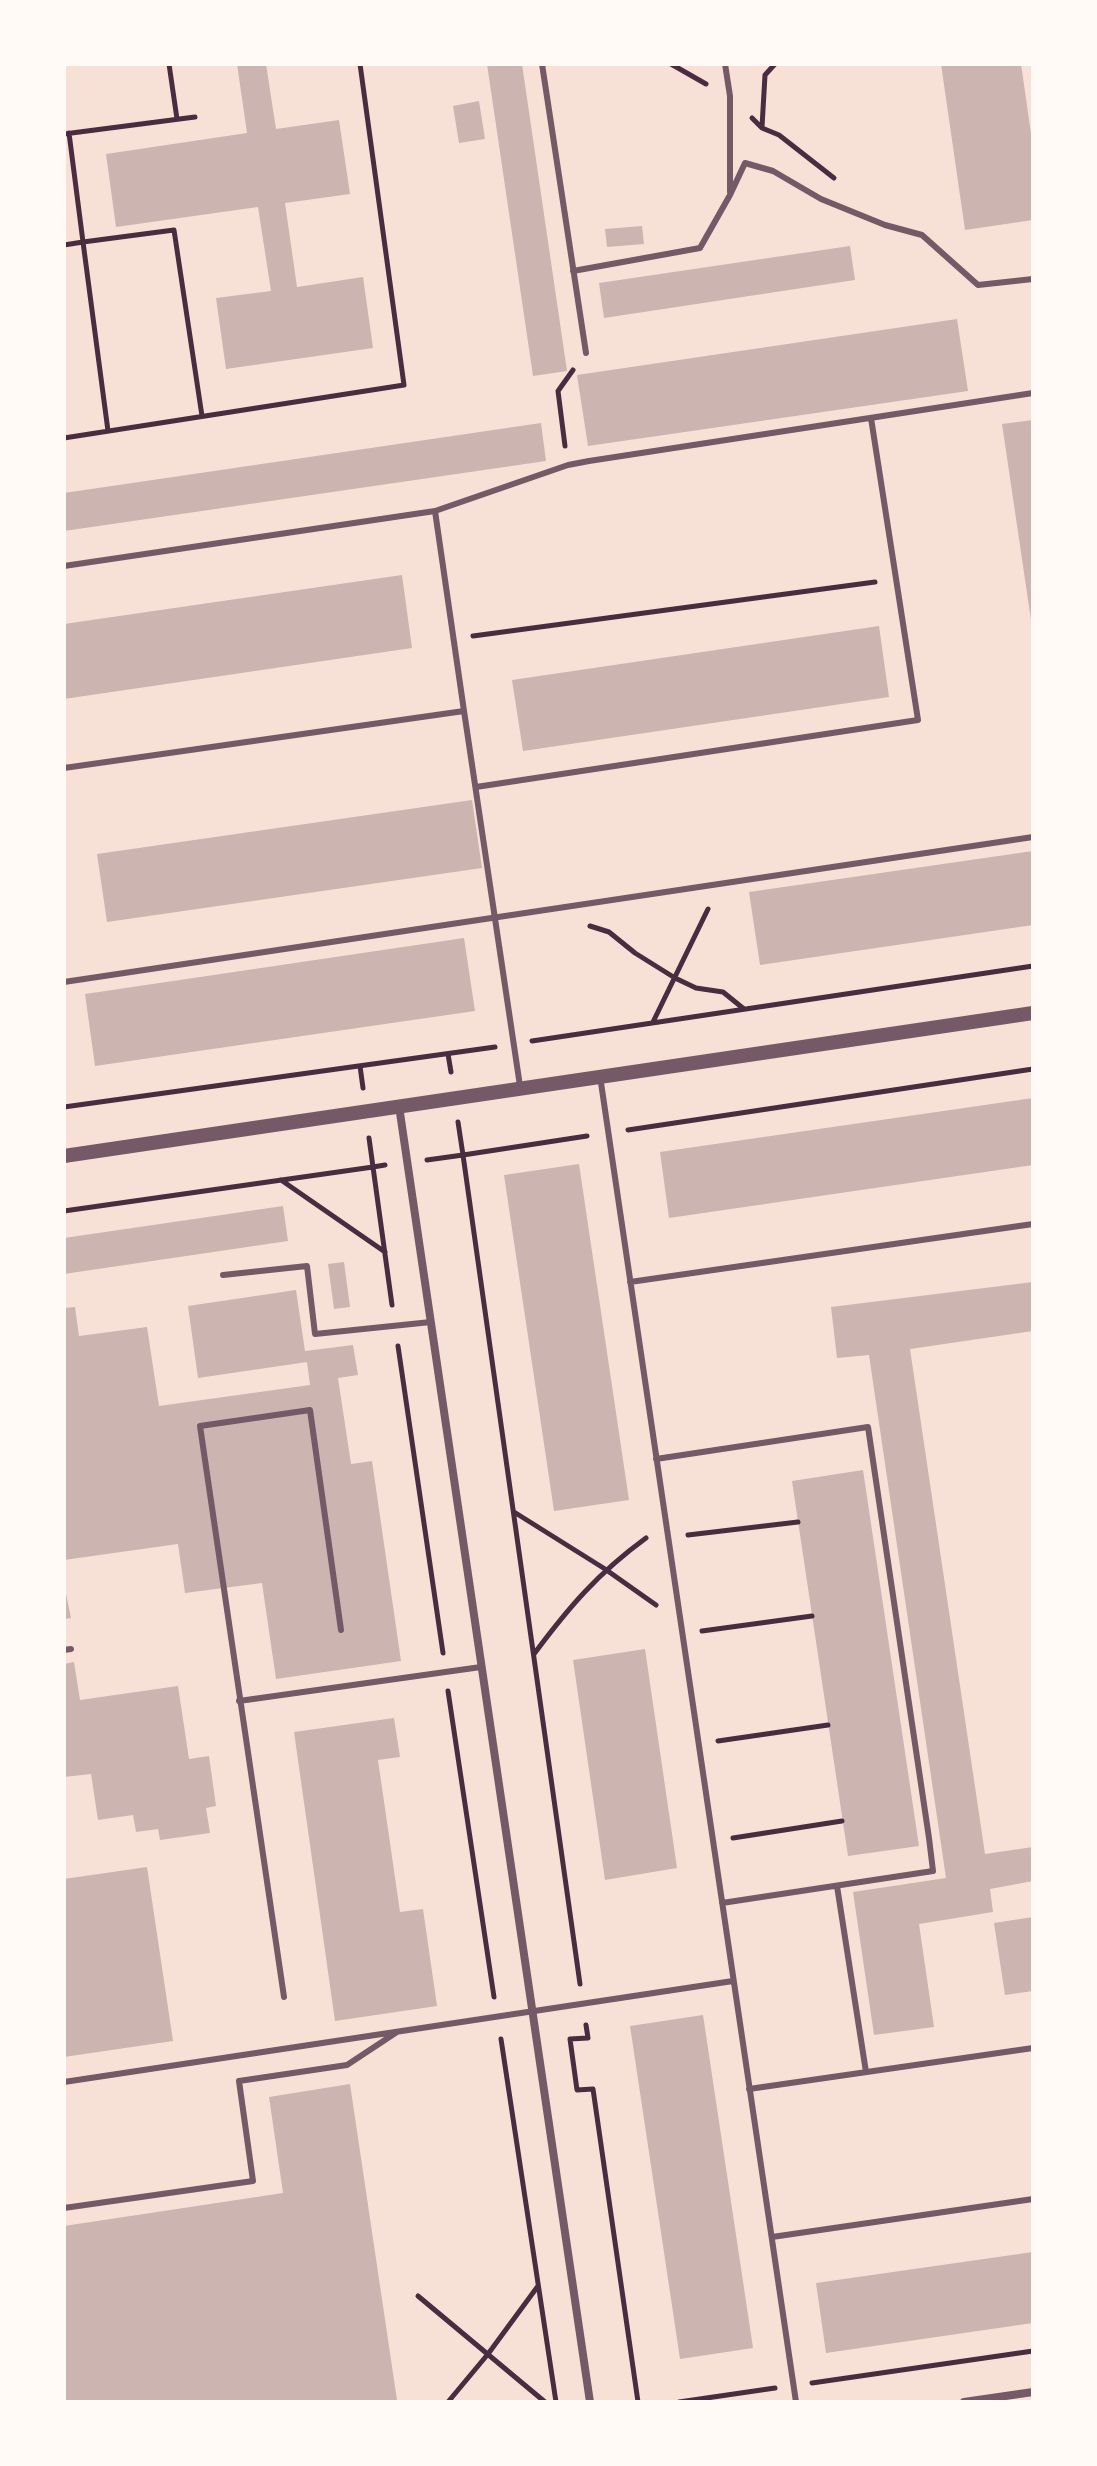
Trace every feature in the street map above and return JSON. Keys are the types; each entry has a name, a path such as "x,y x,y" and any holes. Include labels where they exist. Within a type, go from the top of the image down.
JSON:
{"street":[{"path":"64,1155 1033,1013"},
{"path":"399,1106 590,2402"},
{"path":"964,2402 1033,2392"}],"lane":[{"path":"542,64 586,353"},
{"path":"725,64 730,96 730,195"},
{"path":"573,271 700,248 745,163 773,171 821,199 885,225 922,235 978,285 1033,279"},
{"path":"64,566 435,511 568,465 1033,393"},
{"path":"476,787 918,720 871,418"},
{"path":"435,511 521,1088"},
{"path":"64,768 464,711"},
{"path":"64,982 1033,837"},
{"path":"600,1076 796,2402"},
{"path":"630,1282 1033,1224"},
{"path":"223,1275 307,1266 315,1334 431,1322"},
{"path":"284,1997 200,1426 310,1410 341,1630"},
{"path":"656,1459 868,1427 933,1871 722,1903"},
{"path":"239,1701 481,1667"},
{"path":"837,1886 866,2072"},
{"path":"64,2082 733,1981"},
{"path":"64,2208 253,2181 239,2081 347,2065 400,2030"},
{"path":"749,2089 1033,2048"},
{"path":"772,2237 1033,2199"}],"path":[{"path":"169,64 177,119"},
{"path":"64,438 404,385 360,64"},
{"path":"671,64 730,96 762,128 779,135 844,187"},
{"path":"762,128 765,75 775,64"},
{"path":"108,431 67,133 195,117"},
{"path":"64,245 174,230 202,416"},
{"path":"568,465 558,391 586,353"},
{"path":"454,639 896,579"},
{"path":"653,1023 720,884"},
{"path":"587,924 609,932 675,978 696,988 723,992 745,1010"},
{"path":"64,1107 515,1044 1033,966"},
{"path":"638,2402 593,2089 577,2090 570,2039 588,2038 463,1155 1033,1069"},
{"path":"281,1180 385,1252"},
{"path":"513,1511 680,1621"},
{"path":"667,1537 798,1522"},
{"path":"534,1655 562,1617 605,1569 666,1524"},
{"path":"682,1634 812,1616"},
{"path":"698,1744 828,1725"},
{"path":"712,1841 842,1821"},
{"path":"448,2402 538,2286"},
{"path":"418,2296 545,2402"},
{"path":"679,2402 1033,2351"}],"building":[{"path":"237,64 266,64 276,129 339,120 350,194 285,203 297,287 363,277 373,348 226,369 216,298 271,291 258,207 116,227 106,154 247,133"},
{"path":"487,64 522,64 567,371 533,376"},
{"path":"941,64 1021,64 1033,147 1033,220 965,230"},
{"path":"479,101 485,139 459,143 453,106"},
{"path":"642,226 644,244 607,247 605,229"},
{"path":"850,246 855,280 604,318 599,283"},
{"path":"957,319 968,391 588,446 577,375"},
{"path":"1033,420 1033,620 1031,620 1002,424"},
{"path":"541,423 546,461 64,531 64,493"},
{"path":"402,575 412,648 64,699 64,624"},
{"path":"879,626 889,697 523,751 512,680"},
{"path":"472,800 482,868 107,922 97,854"},
{"path":"1033,851 1033,925 760,965 749,892"},
{"path":"464,938 475,1011 95,1066 85,994"},
{"path":"1033,1098 1033,1165 669,1218 660,1152"},
{"path":"579,1164 629,1500 554,1511 504,1175"},
{"path":"283,1206 288,1241 64,1274 64,1238"},
{"path":"344,1262 350,1307 334,1309 328,1264"},
{"path":"1033,1282 1033,1331 910,1349 985,1854 1033,1847 1033,1881 990,1889 993,1912 919,1924 934,2027 874,2035 853,1892 946,1878 869,1355 837,1358 831,1307"},
{"path":"296,1290 305,1351 353,1345 358,1375 338,1378 351,1464 372,1461 401,1661 276,1679 262,1583 185,1593 178,1544 64,1560 64,1308 75,1307 79,1336 147,1327 159,1406 310,1385 307,1362 198,1378 188,1306"},
{"path":"863,1470 919,1846 848,1856 792,1481"},
{"path":"64,1584 71,1618 64,1619"},
{"path":"645,1649 677,1868 605,1880 573,1660"},
{"path":"74,1662 80,1700 178,1686 189,1759 209,1756 216,1806 206,1808 210,1833 160,1840 158,1829 136,1832 133,1815 98,1820 91,1774 64,1777 64,1664"},
{"path":"394,1718 400,1757 378,1760 400,1912 423,1909 437,2006 335,2021 294,1732"},
{"path":"147,1867 173,2041 64,2057 64,1879"},
{"path":"1033,1917 1033,1991 1005,1995 994,1923"},
{"path":"703,2015 753,2348 680,2359 630,2026"},
{"path":"350,2084 397,2400 64,2402 64,2226 283,2193 269,2097"},
{"path":"1033,2252 1033,2323 826,2353 816,2283"}]}
